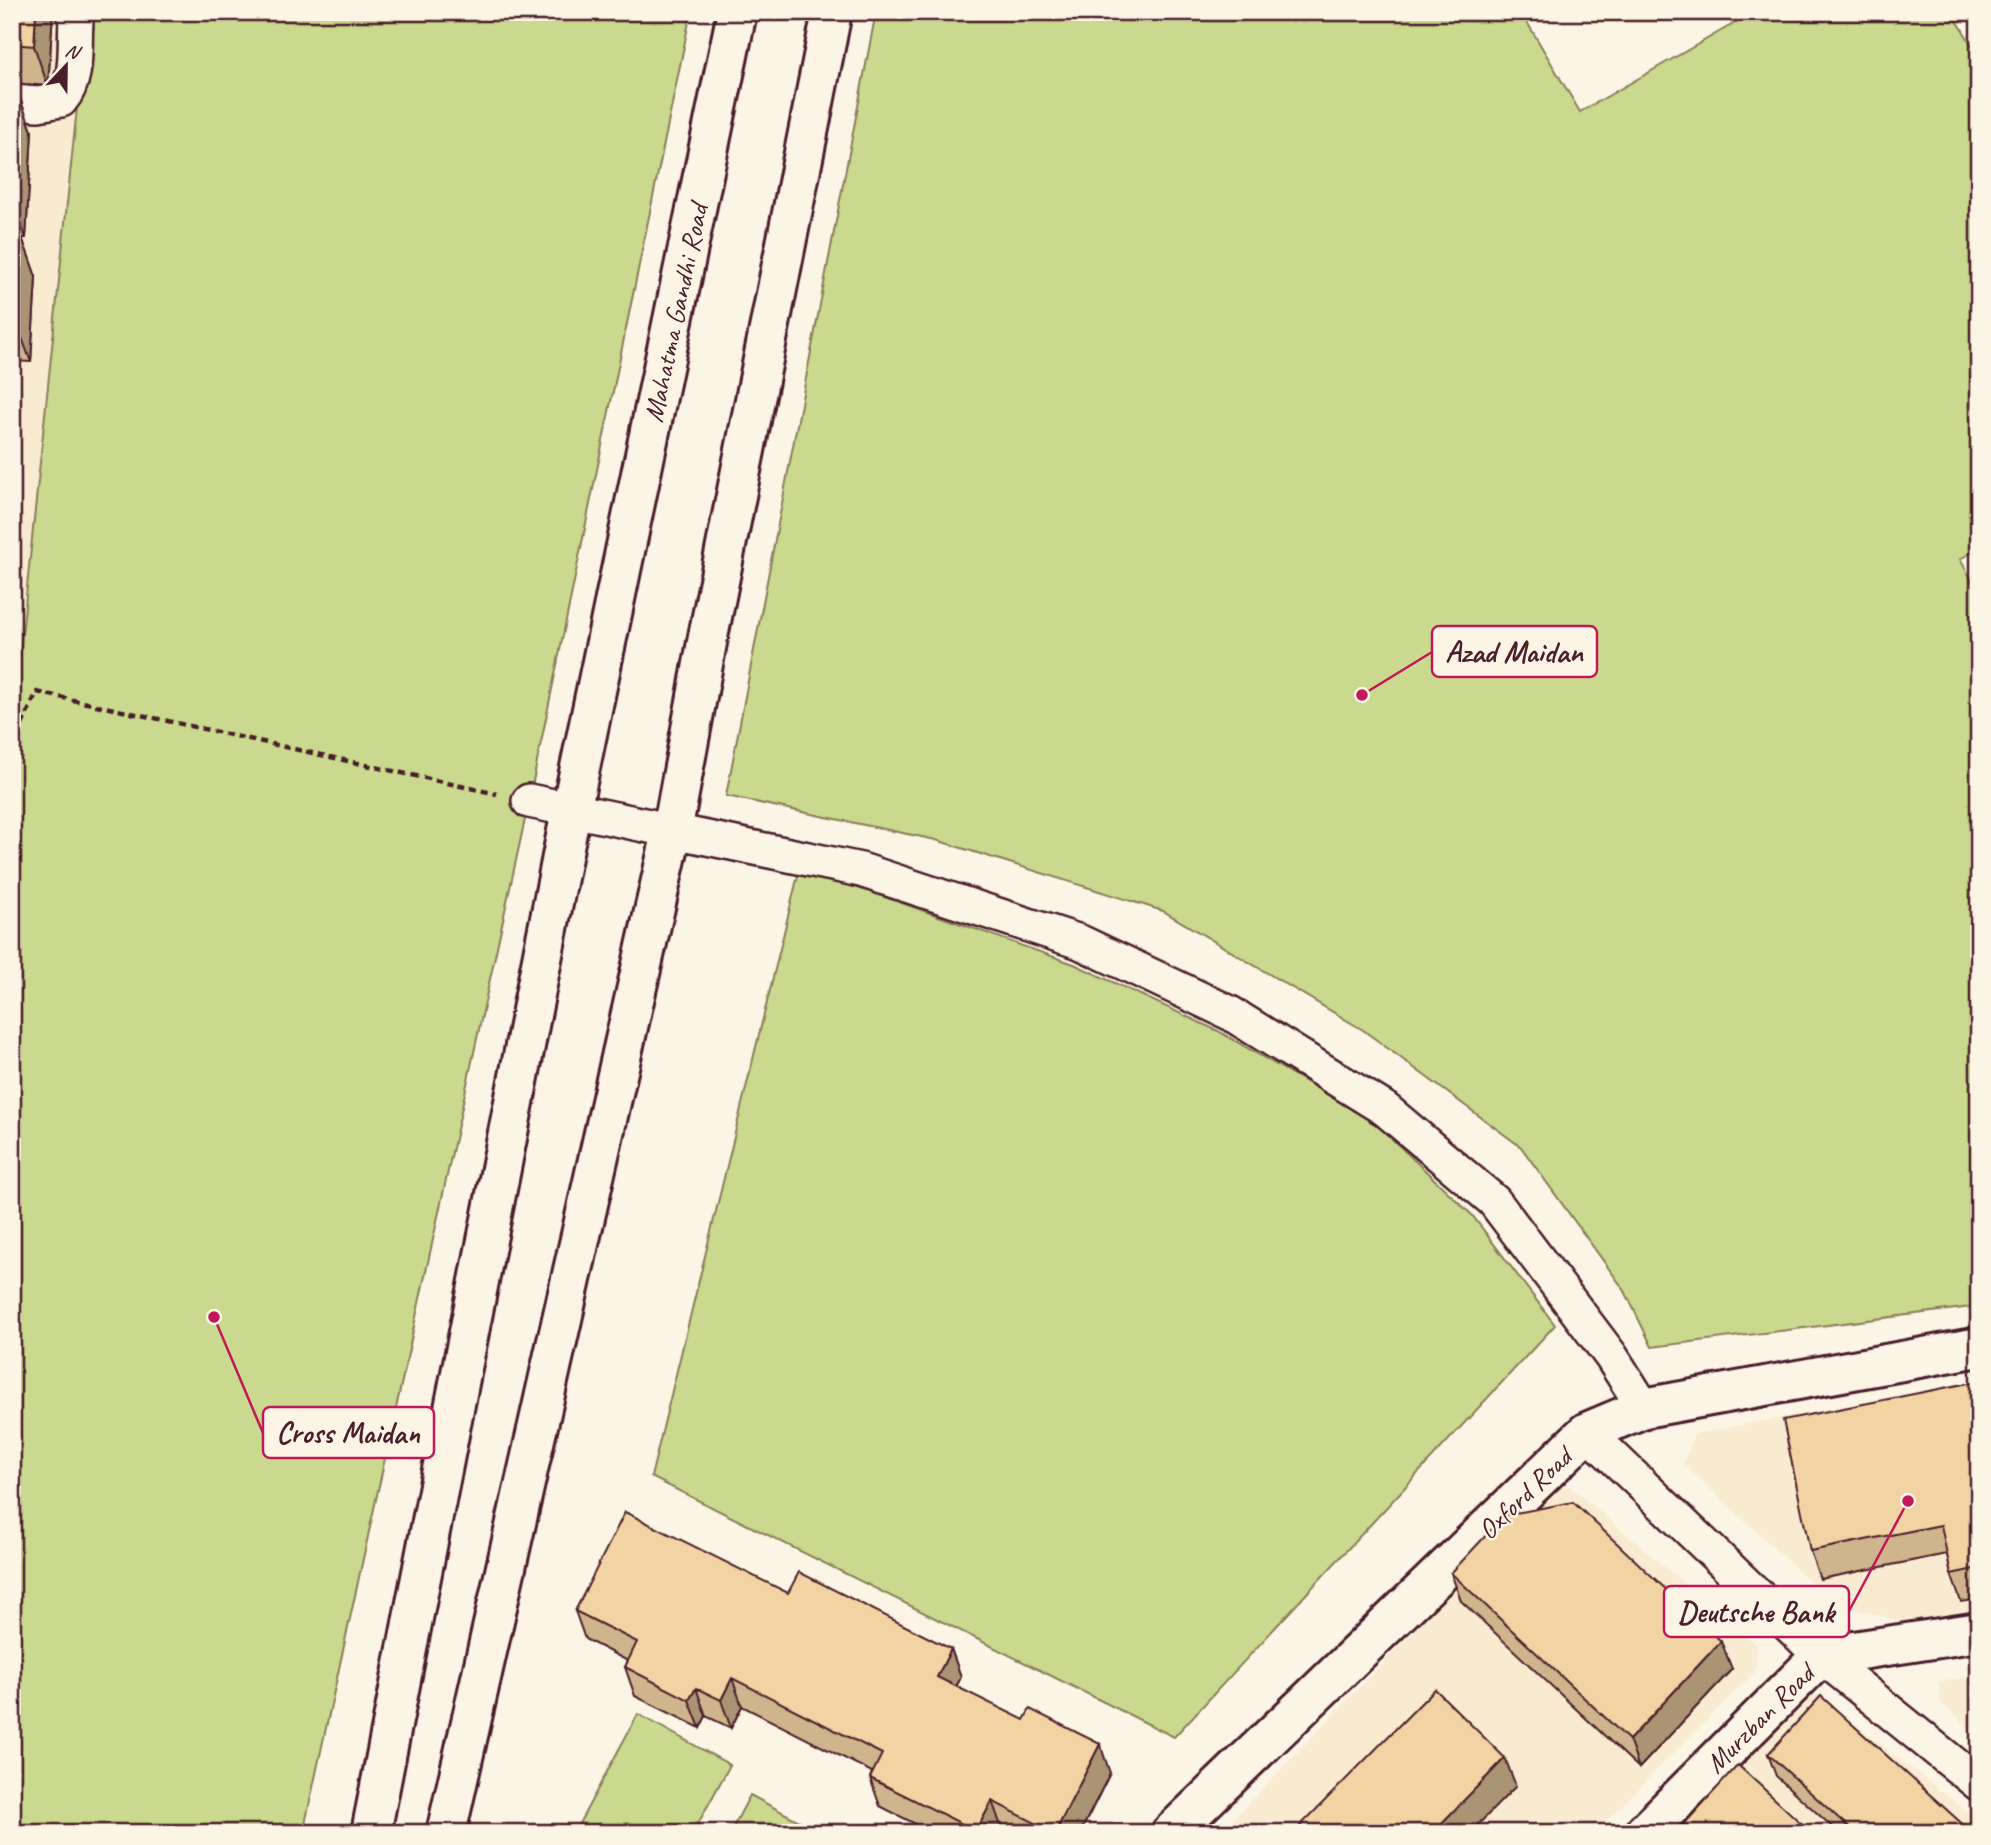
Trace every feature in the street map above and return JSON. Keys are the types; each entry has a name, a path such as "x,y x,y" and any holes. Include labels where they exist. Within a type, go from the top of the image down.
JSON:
{"main road":[{"name":"Mahatma Gandhi Road","path":"371,1833 571,811 737,12"},
{"path":"446,1833 672,832 832,12"},
{"name":"Oxford Road","path":"1171,1833 1587,1432 1644,1408 1979,1347"},
{"name":"Murzban Road","path":"1644,1833 1821,1656 1979,1632"}],"street":[{"path":"12,102 38,104 61,100 68,91 73,81 76,22 73,12"},
{"path":"529,801 861,870 1080,942 1230,1013 1385,1109 1494,1201 1611,1356 1644,1408"},
{"path":"1587,1432 1821,1656 1979,1784"}],"path":[{"path":"12,747 37,692 529,801"}],"shaded area":[{"path":"12,12 87,12 16,692 12,701"},
{"path":"1979,1381 1979,1610 1907,1623 1835,1604 1683,1464 1694,1434"},
{"path":"1570,1486 1757,1646 1755,1672 1594,1833 1220,1833 1548,1490"},
{"path":"1979,1675 1979,1736 1940,1702 1939,1682"},
{"path":"1818,1695 1979,1821 1979,1833 1675,1833 1800,1702"}],"green space":[{"path":"87,12 691,12 529,801 303,1833 12,1833 12,701 16,692"},
{"path":"876,12 1521,12 1580,112 1754,12 1952,12 1979,57 1979,548 1960,559 1979,593 1979,1306 1652,1347 1625,1291 1521,1147 1363,1030 1163,911 936,840 726,796"},
{"path":"798,875 856,887 1074,964 1218,1031 1373,1121 1472,1215 1555,1325 1174,1737 651,1477"},
{"path":"638,1714 730,1765 693,1833 574,1833"},
{"path":"750,1795 801,1822 795,1833 730,1833"}],"building":[{"path":"12,12 36,12 34,46 12,44"},
{"path":"12,91 17,91 12,184"},
{"path":"12,237 22,237 16,322 12,322"},
{"path":"1979,1381 1979,1568 1951,1574 1941,1525 1810,1551 1783,1420"},
{"path":"1573,1502 1721,1641 1629,1740 1451,1573 1505,1515"},
{"path":"625,1512 788,1593 799,1572 951,1649 937,1677 1024,1720 1030,1709 1100,1744 1055,1833 992,1801 976,1831 870,1778 882,1754 732,1678 721,1700 696,1688 689,1700 625,1667 637,1642 575,1611"},
{"path":"1435,1689 1505,1758 1432,1833 1293,1833"},
{"path":"1821,1696 1969,1830 1967,1833 1855,1833 1768,1754"},
{"path":"1738,1765 1802,1824 1794,1833 1676,1833"}],"place":[{"name":"Azad Maidan","path":"1362,695"},
{"name":"Cross Maidan","path":"214,1317"},
{"name":"Deutsche Bank","path":"1908,1501"}]}
